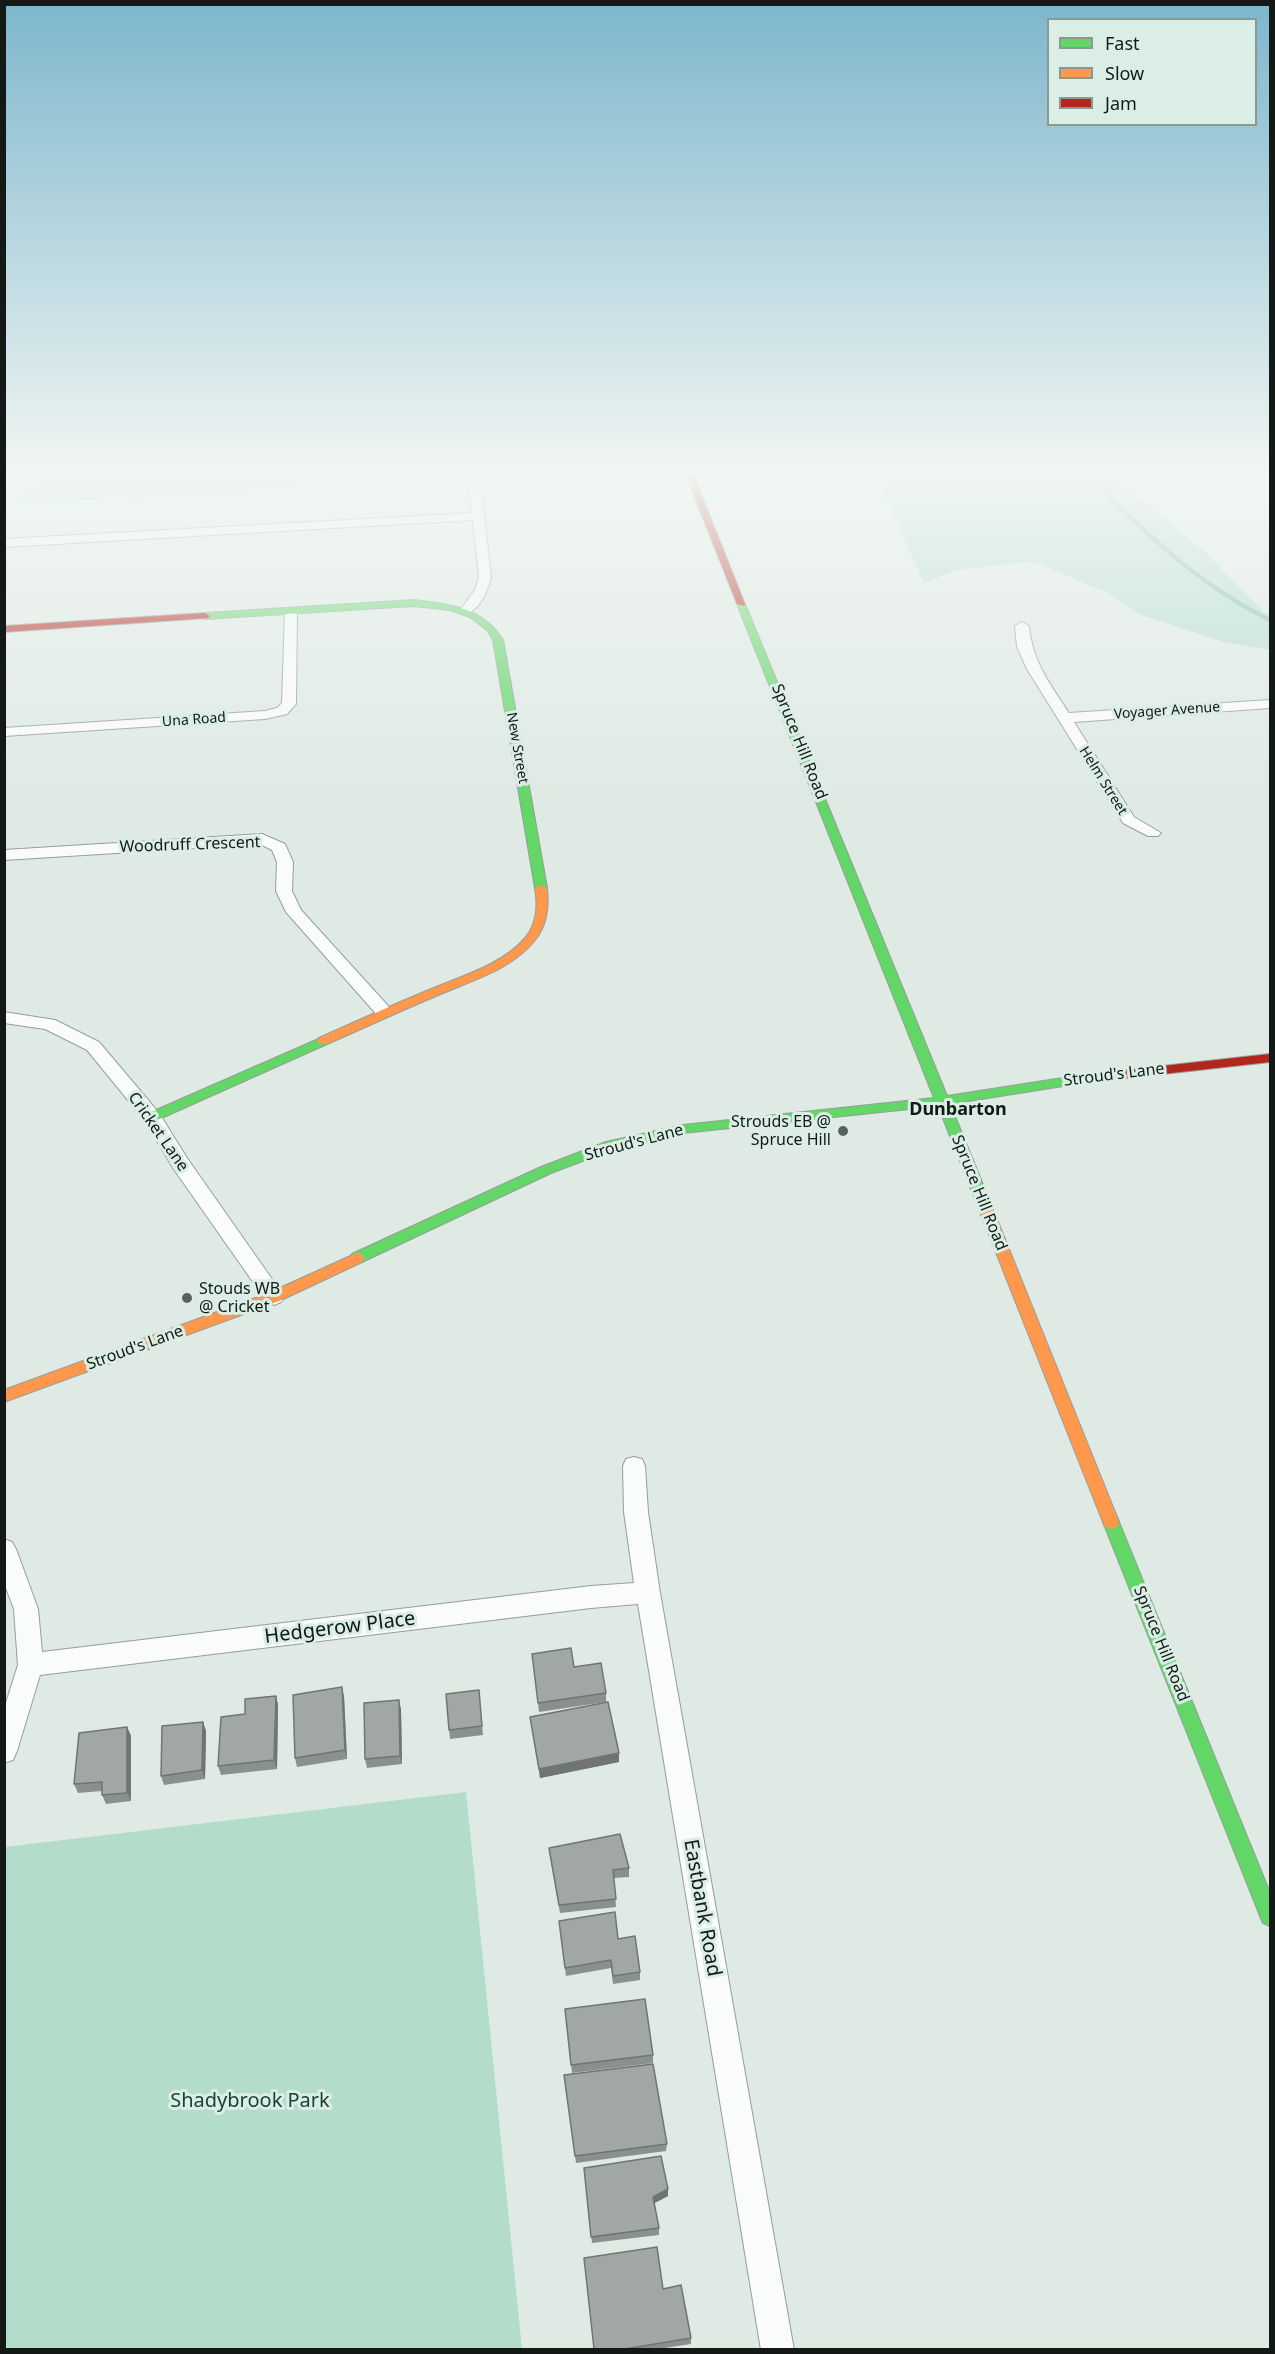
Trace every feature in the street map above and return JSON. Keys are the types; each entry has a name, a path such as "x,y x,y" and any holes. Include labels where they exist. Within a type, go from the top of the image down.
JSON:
{"street":[{"path":"466,610 481,591 484,581"},
{"name":"Spruce Hill Road","path":"732,581 1270,1916"},
{"name":"New Street","path":"4,629 414,603 466,610 492,628 498,640 543,902 542,920 525,948 486,969 384,1012 152,1117"},
{"name":"Una Road","path":"4,732 265,715 282,711 289,704 291,612"},
{"name":"Helm Street","path":"1022,626 1027,655 1128,820 1153,833"},
{"name":"Voyager Avenue","path":"1064,718 1270,704"},
{"name":"Woodruff Crescent","path":"4,855 262,839 279,847 285,862 284,891 294,912 384,1012"},
{"name":"Cricket Lane","path":"4,1017 49,1024 93,1046 152,1117 180,1163 274,1297"},
{"name":"Stroud's Lane","path":"4,1396 274,1297 546,1170 606,1147 683,1129 922,1104 1130,1072 1270,1058"},
{"name":"Eastbank Road","path":"634,1466 636,1512 648,1593 778,2349"},
{"path":"4,1549 26,1609 31,1665 4,1751"},
{"name":"Hedgerow Place","path":"31,1665 591,1597 648,1593"}],"green space":[{"path":"1079,581 1233,581 1264,612 1270,615 1270,650 1224,642 1142,615 1108,593"},
{"name":"Shadybrook Park","path":"466,1792 522,2349 5,2349 5,1847"}],"building":[{"path":"571,1648 574,1667 601,1663 606,1693 538,1703 532,1654"},
{"path":"342,1687 345,1750 295,1758 293,1695"},
{"path":"479,1690 482,1726 449,1730 446,1694"},
{"path":"276,1696 274,1760 218,1766 221,1717 245,1714 245,1699"},
{"path":"399,1700 400,1756 365,1759 364,1703"},
{"path":"608,1702 619,1753 539,1769 530,1717"},
{"path":"203,1722 202,1770 161,1776 162,1726"},
{"path":"127,1727 127,1793 102,1795 102,1782 74,1784 79,1733"},
{"path":"620,1834 629,1868 613,1870 616,1899 559,1905 549,1848"},
{"path":"615,1912 618,1939 635,1936 640,1972 613,1976 611,1960 565,1968 559,1921"},
{"path":"645,1999 653,2055 571,2065 565,2009"},
{"path":"653,2064 667,2144 575,2156 564,2075"},
{"path":"661,2156 668,2189 653,2197 659,2228 591,2237 584,2168"},
{"path":"657,2247 663,2289 681,2285 691,2338 625,2349 594,2349 584,2258"}],"waterway":[{"path":"1205,581 1243,606 1270,620"}],"traffic: fast":[{"path":"205,616 414,603 451,607 473,615 491,629 498,640 541,888"},
{"path":"741,604 981,1197"},
{"path":"152,1117 323,1041"},
{"path":"357,1258 546,1170 606,1147 683,1129 923,1104 1082,1079"},
{"path":"1111,1522 1270,1916"}],"traffic: slow":[{"path":"323,1041 472,976 513,955 532,937 538,925 542,907 541,888"},
{"path":"981,1197 1111,1522"},
{"path":"4,1396 274,1297 357,1258"}],"traffic: jam":[{"path":"732,581 741,604"},
{"path":"4,629 205,616"},
{"path":"1082,1079 1270,1058"}],"place":[{"name":"Strouds EB @ Spruce Hill","path":"843,1131"},
{"name":"Stouds WB @ Cricket","path":"187,1298"}],"district":[{"name":"Dunbarton","path":"958,1110"}]}
